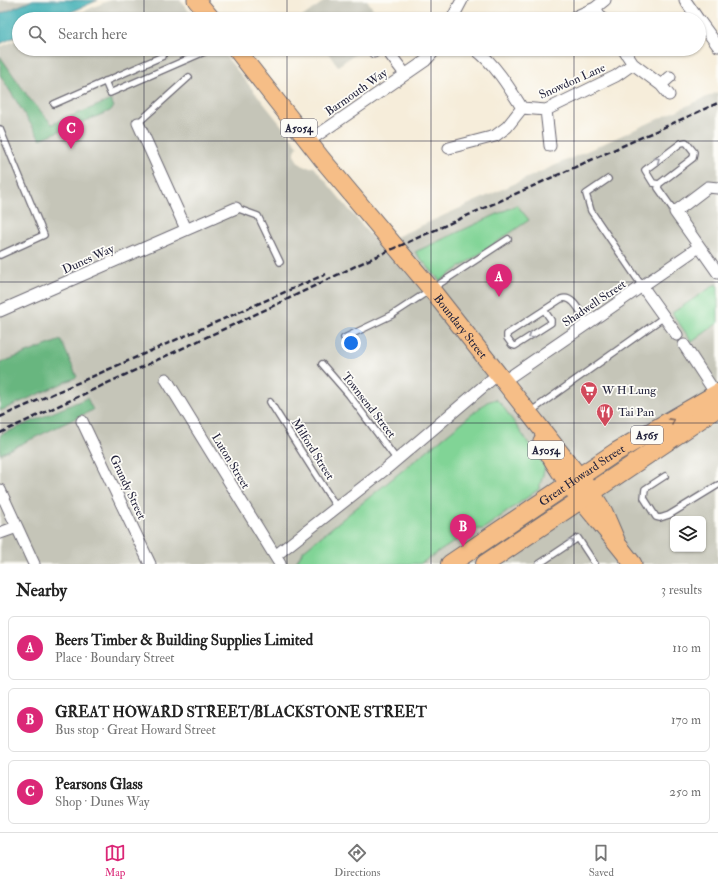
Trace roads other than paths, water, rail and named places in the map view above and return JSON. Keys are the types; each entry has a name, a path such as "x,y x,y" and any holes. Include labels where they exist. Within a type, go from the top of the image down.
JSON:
{"highway":[{"name":"Great Howard Street","path":"450,564 474,548 678,434 717,398"},
{"name":"Great Howard Street","path":"485,564 580,489 616,452 717,398"}],"main road":[{"path":"196,0 206,12"},
{"name":"Boundary Street","path":"247,56 310,142 501,378"},
{"name":"A5054","path":"501,378 528,413 552,463 604,512 616,540 633,564"}],"street":[{"path":"586,12 595,8 604,0"},
{"path":"685,0 693,12"},
{"path":"455,12 460,1"},
{"path":"595,8 598,12"},
{"path":"706,32 717,51"},
{"path":"391,56 405,74"},
{"name":"Barmouth Way","path":"310,142 425,61 430,56"},
{"path":"449,148 495,136 507,127 522,108 511,89 484,56"},
{"path":"628,56 633,64 661,85 669,95"},
{"name":"Snowdon Lane","path":"522,108 546,110 616,76 633,64"},
{"path":"661,85 670,77"},
{"path":"546,110 550,146"},
{"path":"138,123 186,229"},
{"path":"718,188 708,187 675,212 718,273"},
{"name":"Dunes Way","path":"0,311 236,208"},
{"name":"Shadwell Street","path":"501,378 587,323 699,247"},
{"path":"642,286 677,336"},
{"path":"684,346 717,398"},
{"path":"278,560 337,508 501,378"},
{"name":"Luton Street","path":"166,379 278,560"},
{"name":"Grundy Street","path":"82,421 150,564"},
{"path":"0,490 34,564"},
{"path":"0,533 17,527"}],"lane":[{"path":"54,104 163,56"},
{"path":"105,81 110,93 196,56"},
{"path":"138,123 188,77"},
{"path":"0,129 44,235 0,255"},
{"path":"659,184 653,183 645,170 681,143 686,142 694,152 693,158 659,184 658,188 660,193 675,212"},
{"path":"608,179 586,194 591,211 642,286"},
{"path":"236,208 258,216 280,262"},
{"path":"344,338 392,315 508,239"},
{"path":"544,310 551,320 550,323 515,346 512,345 507,338 507,334 544,310 561,299 568,298 587,323"},
{"path":"528,413 664,317"},
{"name":"Townsend Street","path":"322,364 349,395 397,460"},
{"name":"Milford Street","path":"270,402 337,508"},
{"path":"665,476 645,489 644,498 656,517 660,518 669,515 718,485"},
{"path":"539,564 578,538 595,564"}],"water":[{"path":"33,0 98,0 71,12 12,12 12,38 0,44 0,14"}],"railway":[{"path":"0,433 267,309 366,261 718,103"},
{"path":"0,417 326,274"}],"place":[{"name":"Pearsons Glass","path":"71,149"},
{"name":"Beers Timber & Building Supplies Limited","path":"499,297"},
{"name":"W H Lung","path":"589,405"},
{"name":"Tai Pan","path":"605,427"},
{"name":"GREAT HOWARD STREET/BLACKSTONE STREET","path":"463,547"}]}
